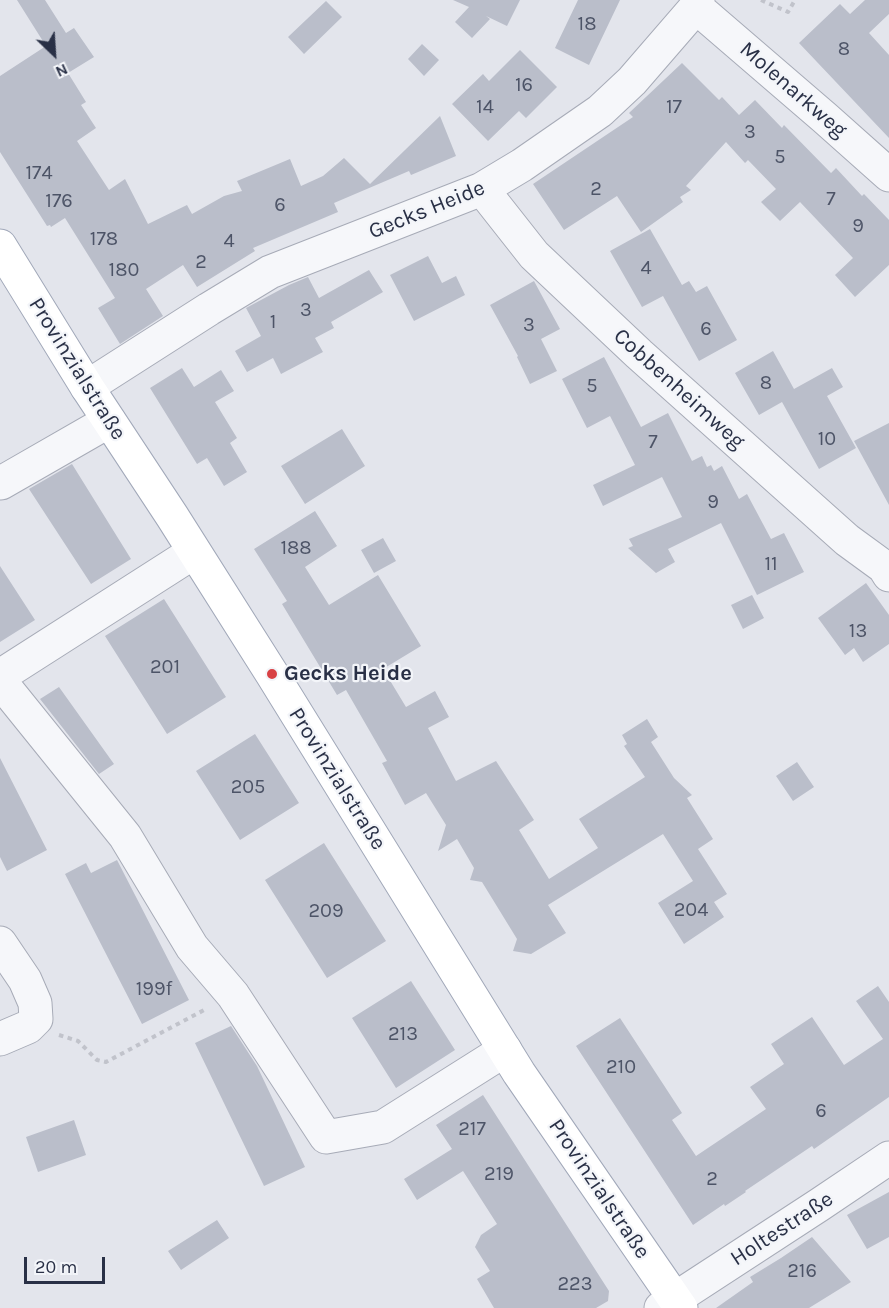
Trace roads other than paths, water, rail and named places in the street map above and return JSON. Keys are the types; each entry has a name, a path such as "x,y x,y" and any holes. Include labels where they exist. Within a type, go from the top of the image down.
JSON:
{"main road":[{"name":"Provinzialstraße","path":"0,246 505,1050 672,1305"}],"street":[{"name":"Molenarkweg","path":"697,4 889,174"},
{"name":"Gecks Heide","path":"87,387 270,272 482,189 522,165 600,111 632,81 697,4"},
{"name":"Cobbenheimweg","path":"482,189 534,255 639,354 847,540 884,567 889,575"},
{"path":"1,483 109,421"},
{"path":"0,676 194,552"},
{"path":"0,681 124,836 192,947 233,995 326,1137 383,1127 505,1050"},
{"path":"0,943 25,980 35,1003 36,1019 14,1033"},
{"name":"Holtestraße","path":"672,1305 889,1158"}],"place":[{"name":"Gecks Heide","path":"272,674"}]}
